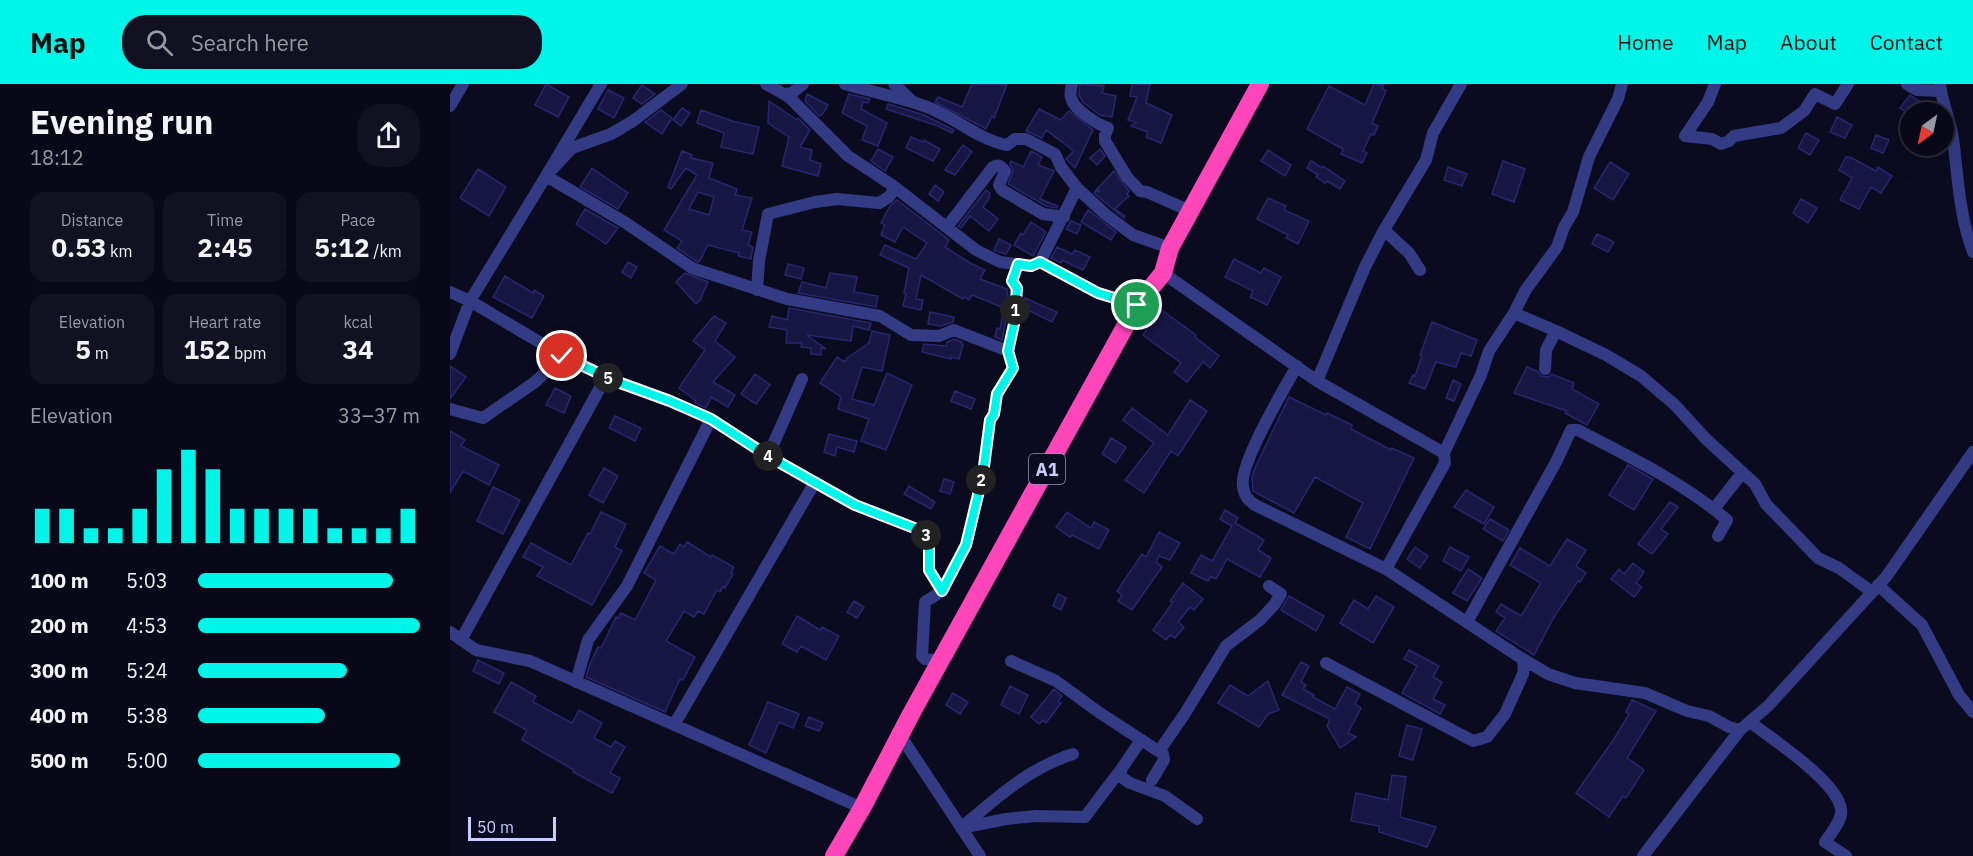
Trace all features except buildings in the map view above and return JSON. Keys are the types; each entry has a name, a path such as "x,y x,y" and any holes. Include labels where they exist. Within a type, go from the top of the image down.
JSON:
{"highway":[{"name":"A1","path":"834,856 1137,305 1163,273 1170,248 1260,84"}],"street":[{"path":"450,106 463,84"},
{"path":"450,354 470,301 601,84"},
{"path":"546,176 572,148 611,134 633,121 682,84"},
{"path":"766,84 785,94 848,156 947,226 975,250 994,260 1031,266 1040,262 1077,188"},
{"path":"785,94 792,93 803,84"},
{"path":"845,84 914,103 951,118 985,139 1007,145 1015,139 1026,139 1044,148 1055,154 1061,167 1077,188 1105,214 1133,235 1170,248"},
{"path":"894,84 914,103"},
{"path":"1072,84 1071,98 1074,105 1089,118 1108,128 1105,141 1127,177 1140,191 1190,211"},
{"path":"1317,381 1365,267 1426,160 1433,134 1459,84"},
{"path":"1386,569 1445,463 1444,453 1481,375 1489,351 1514,313 1525,291 1557,247 1564,227 1574,212 1589,157 1618,99 1622,84"},
{"path":"1715,84 1708,102 1685,136 1712,139 1721,144 1730,141 1734,136 1780,128 1804,111 1815,94 1835,104 1848,84"},
{"path":"1907,84 1917,90 1940,87 1952,136 1965,229 1973,252"},
{"path":"947,226 993,167 998,165 1005,171 999,185 1002,190 1043,214 1064,217"},
{"path":"546,176 626,223 692,267 788,299 880,316 911,335 939,336 954,330 1008,351"},
{"path":"756,290 768,214 837,199 879,203 889,197 895,188"},
{"path":"1384,231 1409,254 1420,270"},
{"path":"1040,262 1098,293 1137,305"},
{"path":"941,661 925,659 922,656 926,602 942,591 966,545 983,474 990,420 994,414 997,394 1013,368 1008,351 1014,324 1017,288 1012,281 1018,264"},
{"path":"1163,273 1317,381 1444,453"},
{"path":"450,292 470,301 562,356 606,377 711,419 768,456 855,505 922,531 929,542 929,570 942,591"},
{"path":"1514,313 1606,355 1641,376 1675,405 1706,439 1755,484 1766,504 1818,558 1875,588 1922,624 1959,695 1973,712"},
{"path":"1545,369 1546,350 1556,331"},
{"path":"450,409 483,418 535,382 562,356"},
{"path":"1297,366 1256,442 1243,475 1242,485 1246,498 1255,505 1386,569 1548,675 1575,684 1645,693 1740,730"},
{"path":"461,640 606,377"},
{"path":"768,456 802,380"},
{"path":"576,682 588,640 627,586 711,419"},
{"path":"1467,622 1556,462 1571,430 1578,430 1648,467 1714,509 1727,520 1718,536"},
{"path":"1643,856 1740,730 1768,706 1875,588 1973,452"},
{"path":"1714,509 1742,473"},
{"path":"674,725 815,482"},
{"path":"1159,751 1226,646 1260,620 1274,605 1281,594 1269,586"},
{"path":"450,632 476,650 530,662 862,808"},
{"path":"1326,663 1473,741 1487,736 1505,714 1523,674 1524,665 1521,658"},
{"path":"1011,661 1056,681 1100,714 1163,754 1164,759 1152,780"},
{"path":"1750,722 1806,764 1831,789 1841,808 1840,818 1825,842 1846,856"},
{"path":"900,735 980,856"},
{"path":"961,828 1036,816 1085,817 1142,740"},
{"path":"961,828 1034,771 1052,761 1073,754"},
{"path":"1122,768 1120,776 1130,783 1165,796 1197,819"}],"route":[{"path":"562,356 615,381 711,419 783,465 855,505 922,531 929,542 929,570 942,591 966,545 983,474 990,420 994,414 997,394 1013,368 1008,351 1014,324 1017,288 1012,281 1018,264 1031,266 1040,262 1098,293 1137,305"}]}
